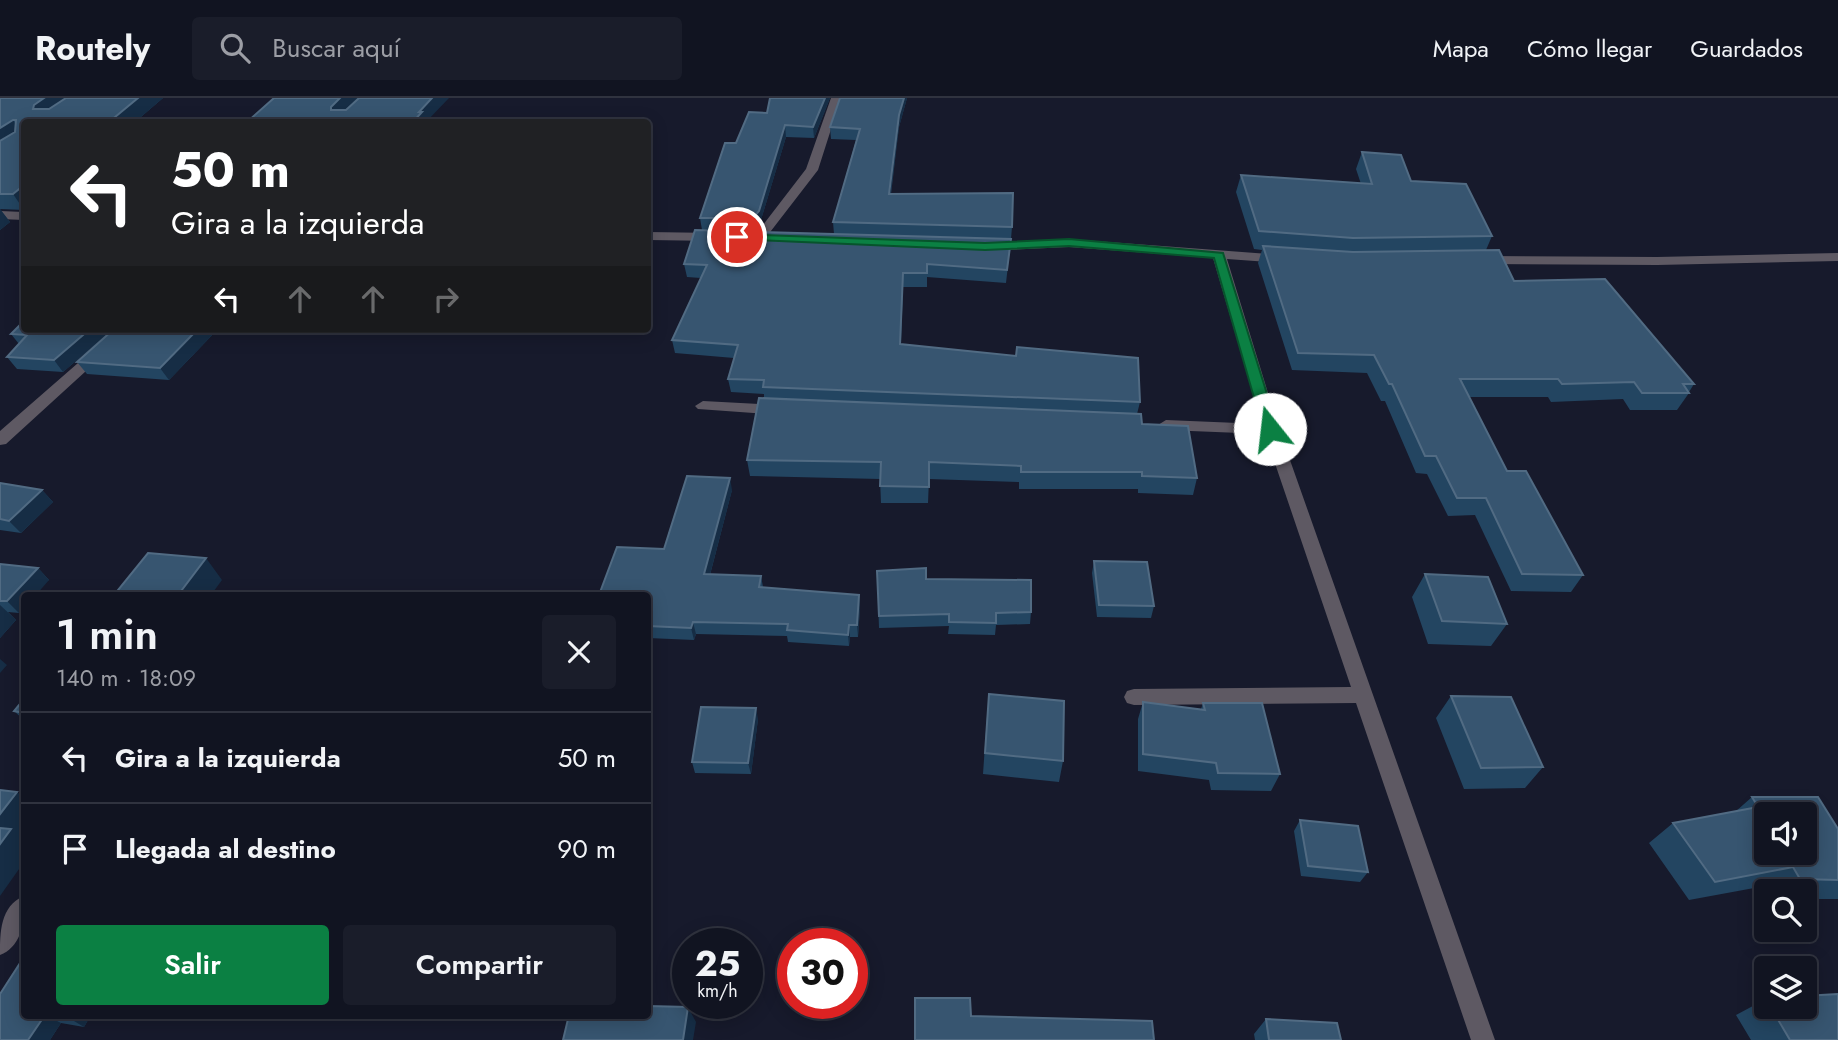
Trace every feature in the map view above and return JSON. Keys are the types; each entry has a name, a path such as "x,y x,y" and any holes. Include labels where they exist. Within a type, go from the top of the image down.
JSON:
{"street":[{"path":"651,236 753,237 812,170 836,98"},
{"path":"0,215 21,216"},
{"path":"972,246 1069,243 1296,259"},
{"path":"1219,255 1270,429 1365,695 1483,1040"},
{"path":"1467,260 1657,261 1838,257"},
{"path":"0,440 120,333"},
{"path":"703,406 800,410"},
{"path":"1146,424 1270,429"},
{"path":"1134,697 1365,695"},
{"path":"0,944 21,912"}],"building":[{"path":"0,98 44,98 34,105 33,109 49,109 66,98 138,98 113,119 21,119 21,187 13,194 0,194 0,141 15,132 16,120 0,128"},
{"path":"274,98 340,98 331,110 346,110 359,98 432,98 416,119 250,119"},
{"path":"770,98 825,98 813,127 785,125 759,211 753,218 700,218 725,143 736,143 749,112 767,113"},
{"path":"840,98 904,98 899,115 889,194 1013,193 1012,227 833,222 860,129 830,127"},
{"path":"1362,152 1401,155 1411,181 1466,184 1492,236 1353,238 1259,231 1241,175 1372,184"},
{"path":"695,230 1011,239 1007,270 927,264 927,273 903,273 900,344 1016,356 1017,347 1138,358 1140,402 763,387 764,380 728,379 738,345 672,340 707,265 684,264"},
{"path":"1263,246 1353,252 1499,250 1514,281 1605,279 1694,384 1683,384 1689,393 1642,393 1634,382 1562,384 1558,379 1460,379 1507,471 1526,471 1583,575 1522,574 1486,498 1457,498 1436,456 1425,456 1392,384 1389,384 1374,355 1298,353"},
{"path":"21,324 21,333 85,333 54,360 7,357 27,335 11,334"},
{"path":"110,333 194,333 160,368 77,362"},
{"path":"759,398 1141,414 1142,424 1188,426 1197,478 1142,476 1142,472 1021,472 1021,466 929,462 929,487 880,486 881,462 747,460"},
{"path":"687,476 730,478 704,574 761,576 759,587 859,595 857,625 849,625 848,635 787,630 788,624 693,622 691,628 651,626 651,592 600,592 617,547 664,549"},
{"path":"0,483 42,490 9,521 0,519"},
{"path":"148,553 206,558 180,592 116,592"},
{"path":"1094,561 1147,562 1154,606 1099,605"},
{"path":"0,564 38,568 7,601 0,601"},
{"path":"926,568 926,579 1031,580 1031,612 996,613 996,623 949,622 949,614 879,616 877,571"},
{"path":"1425,574 1488,577 1507,624 1442,621"},
{"path":"989,694 1064,701 1063,761 985,753"},
{"path":"1451,696 1511,697 1543,767 1481,768"},
{"path":"1143,702 1205,710 1203,703 1262,703 1280,774 1218,773 1216,763 1143,754"},
{"path":"21,703 21,712 14,711"},
{"path":"701,707 756,708 748,763 692,762"},
{"path":"0,790 17,792 0,814"},
{"path":"1752,797 1818,797 1838,829 1838,880 1800,879 1793,867 1715,882 1673,823 1754,808 1754,865 1817,865 1817,802 1755,802"},
{"path":"1300,820 1358,826 1368,872 1308,866"},
{"path":"0,828 11,829 0,844"},
{"path":"21,962 21,1019 42,1019 28,1040 0,1040 0,994"},
{"path":"1838,994 1838,1040 1790,1040 1778,1019 1817,1019 1817,995"},
{"path":"915,998 970,998 971,1016 1152,1021 1154,1040 915,1040"},
{"path":"651,1006 672,1007 672,1019 686,1019 683,1040 563,1040 568,1019 651,1019"},
{"path":"1266,1019 1337,1023 1341,1040 1269,1040"}],"route":[{"path":"737,237 985,247 1069,243 1219,255 1270,429"}]}
